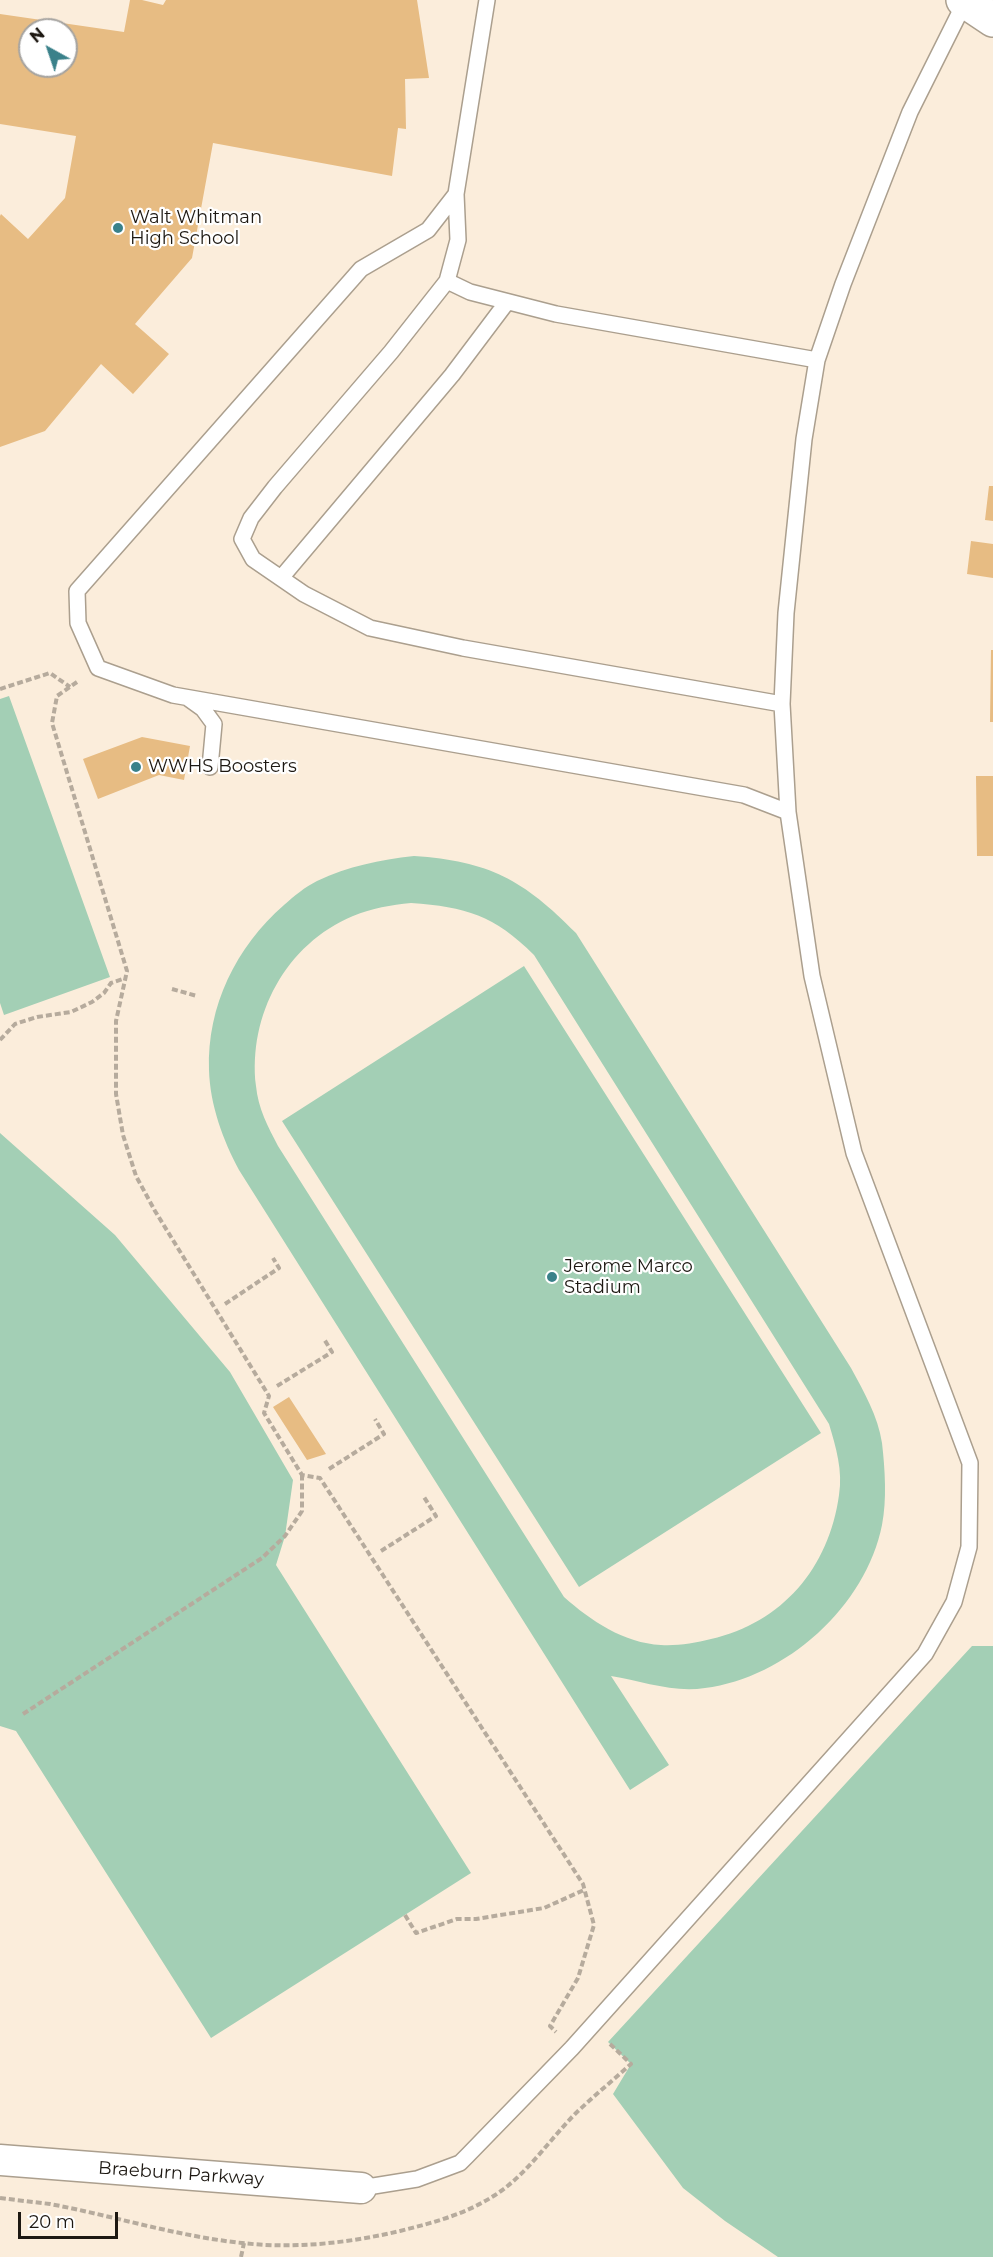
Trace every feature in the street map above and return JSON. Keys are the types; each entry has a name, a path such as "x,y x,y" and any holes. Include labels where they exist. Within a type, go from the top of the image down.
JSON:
{"street":[{"path":"964,1 993,20"},
{"name":"Braeburn Parkway","path":"0,2160 361,2188"}],"lane":[{"path":"487,0 456,194 459,240 447,281 391,352 321,431 251,518 242,539 254,559 304,594 370,628 463,648 782,704"},
{"path":"361,2188 417,2179 460,2163 572,2048 925,1654 954,1602 969,1547 970,1463 854,1153 812,976 788,812 782,704 786,613 804,439 817,360 843,284 910,112 964,1"},
{"path":"456,194 428,231 361,268 77,591 78,623 98,668 173,695 744,795 788,812"},
{"path":"447,281 470,292 556,314 817,360"},
{"path":"281,578 452,375 507,302"},
{"path":"187,697 203,709 214,724 210,767"}],"path":[{"path":"23,1714 262,1558 285,1536 302,1511 302,1475 264,1413 269,1396 155,1211 136,1176 123,1135 116,1094 116,1021 127,971 52,723 57,696 98,668"},
{"path":"0,688 50,673 70,687"},
{"path":"0,1040 15,1024 37,1017 71,1012 92,1002 107,990 111,983 126,978"},
{"path":"172,989 197,996"},
{"path":"225,1304 279,1268 273,1258"},
{"path":"277,1386 332,1352 324,1339"},
{"path":"329,1469 384,1434 375,1419"},
{"path":"302,1475 320,1478 577,1875 594,1925 579,1978 550,2026 572,2048"},
{"path":"381,1551 436,1516 424,1497"},
{"path":"405,1915 416,1933 457,1919 476,1919 544,1908 584,1890"},
{"path":"0,2199 49,2204 175,2233 244,2243 241,2257"}],"green space":[{"path":"9,696 110,977 4,1015 0,1003 0,699"},
{"path":"414,856 464,863 504,876 539,899 576,933 851,1368 870,1404 880,1433 885,1474 885,1505 873,1555 859,1583 840,1610 818,1633 765,1670 735,1681 705,1688 669,1688 611,1676 669,1765 630,1790 239,1170 228,1147 215,1109 209,1070 213,1023 228,979 252,940 284,905 313,883 353,868","holes":["411,903 464,911 492,922 534,955 829,1424 838,1459 840,1486 834,1521 825,1546 813,1568 780,1606 760,1620 736,1631 686,1644 647,1643 609,1629 564,1597 278,1146 264,1117 256,1086 255,1059 258,1033 276,985 291,963 308,944 329,928 353,916 396,905"]},
{"name":"Jerome Marco Stadium","path":"524,966 821,1433 579,1587 282,1121"},
{"path":"0,1133 115,1235 230,1372 293,1480 285,1536 276,1565 471,1873 211,2038 16,1731 0,1726"},
{"path":"972,1646 993,1646 993,2257 778,2257 725,2221 683,2188 613,2094 631,2064 608,2042"}],"building":[{"name":"Walt Whitman High School","path":"130,0 163,5 166,0 417,0 429,78 405,79 406,129 398,128 392,176 213,143 192,258 135,324 169,354 133,394 101,364 45,431 0,447 0,216 1,214 28,239 65,198 76,136 0,124 0,14 28,18 18,18 18,78 78,78 78,25 124,32"},
{"path":"989,486 993,486 993,521 985,520"},
{"path":"971,541 993,544 993,578 967,574"},
{"path":"991,650 993,650 993,722 990,722"},
{"name":"WWHS Boosters","path":"142,737 190,746 184,780 159,775 98,799 83,759"},
{"path":"976,776 993,776 993,856 977,856"},
{"path":"289,1397 326,1454 307,1460 273,1407"}],"place":[{"name":"Walt Whitman High School","path":"118,228"},
{"name":"WWHS Boosters","path":"136,767"},
{"name":"Jerome Marco Stadium","path":"552,1277"}]}
